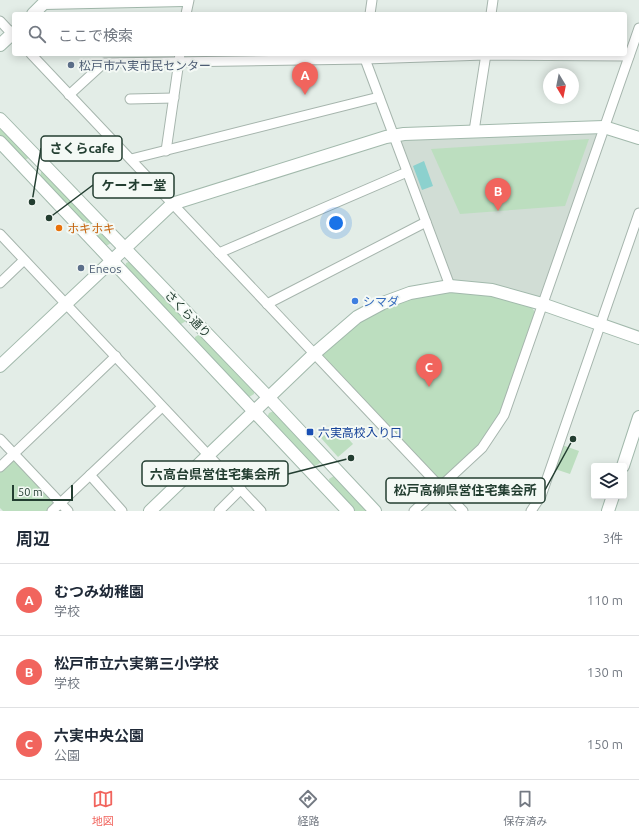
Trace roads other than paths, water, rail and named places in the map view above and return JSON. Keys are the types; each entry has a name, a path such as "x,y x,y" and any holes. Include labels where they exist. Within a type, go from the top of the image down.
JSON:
{"street":[{"path":"35,12 44,3 184,0"},
{"path":"186,12 189,0"},
{"path":"370,12 372,0"},
{"path":"491,12 493,0"},
{"path":"0,21 12,33"},
{"path":"414,511 482,448 504,415 639,28"},
{"path":"0,45 12,35"},
{"path":"33,56 463,511"},
{"path":"69,95 104,63 180,58 405,56"},
{"path":"474,131 486,56"},
{"path":"365,57 378,97 450,286"},
{"path":"166,151 180,58"},
{"path":"131,160 378,97"},
{"path":"130,100 174,98"},
{"name":"さくら通り","path":"0,119 269,398 375,511"},
{"path":"0,366 172,204 386,137 404,134 604,127 639,138"},
{"name":"さくら通り","path":"0,142 348,511"},
{"path":"218,253 407,172"},
{"path":"531,511 541,496 639,213"},
{"path":"267,304 426,222"},
{"path":"0,234 261,511"},
{"path":"0,283 24,260"},
{"path":"150,511 314,354 357,317 383,303 410,293 450,286 492,290 542,304 639,338"},
{"path":"0,467 116,356"},
{"path":"52,511 162,407"},
{"path":"624,463 639,417"},
{"path":"0,439 68,511"},
{"path":"90,475 122,511"},
{"path":"219,511 241,489"},
{"path":"608,511 612,499"}],"water":[{"path":"424,161 433,186 422,190 413,166"}],"place":[{"name":"松戸市六実市民センター","path":"71,65"},
{"name":"むつみ幼稚園","path":"305,95"},
{"name":"さくらcafe","path":"32,202"},
{"name":"松戸市立六実第三小学校","path":"498,211"},
{"name":"ケーオー堂","path":"49,218"},
{"name":"ホキホキ","path":"59,228"},
{"name":"Eneos","path":"81,268"},
{"name":"シマダ","path":"355,301"},
{"name":"六実中央公園","path":"429,387"},
{"name":"六実高校入り口","path":"310,432"},
{"name":"松戸高柳県営住宅集会所","path":"573,439"},
{"name":"六高台県営住宅集会所","path":"351,458"}]}
